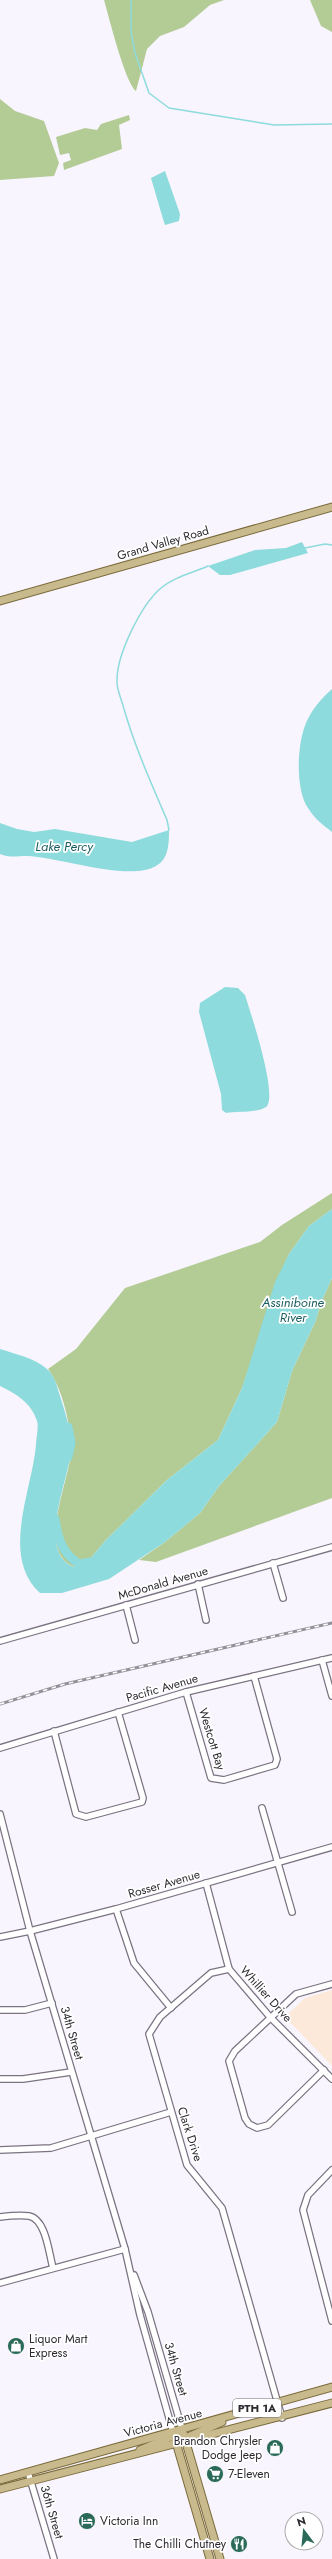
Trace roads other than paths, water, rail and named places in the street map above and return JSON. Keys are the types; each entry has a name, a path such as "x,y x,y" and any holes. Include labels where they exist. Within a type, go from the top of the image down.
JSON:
{"main road":[{"name":"Grand Valley Road","path":"0,601 332,507"},
{"name":"Victoria Avenue","path":"0,2480 174,2434 182,2429 332,2387"},
{"name":"Victoria Avenue","path":"0,2489 176,2444 185,2440 282,2418 332,2404"},
{"path":"185,2440 256,2408"},
{"name":"34th Street","path":"182,2429 220,2559"},
{"name":"34th Street","path":"174,2434 210,2559"},
{"path":"107,2462 174,2434"},
{"path":"199,2521 208,2519"}],"street":[{"name":"McDonald Avenue","path":"0,1641 332,1546"},
{"path":"273,1563 283,1598"},
{"path":"198,1584 206,1620"},
{"path":"126,1605 135,1640"},
{"name":"Pacific Avenue","path":"0,1748 186,1692 332,1658"},
{"path":"322,1660 332,1696"},
{"name":"Westcott Bay","path":"186,1692 211,1778 224,1780 275,1765 277,1759 254,1676"},
{"path":"54,1731 76,1814 86,1817 142,1802 143,1798 118,1712"},
{"path":"262,1808 292,1912"},
{"name":"34th Street","path":"0,1814 30,1931 124,2249 143,2326 174,2434"},
{"name":"Rosser Avenue","path":"0,1937 30,1931 116,1909 332,1847"},
{"name":"Whillier Drive","path":"206,1883 229,1969 270,2017 332,2079"},
{"path":"116,1909 134,1963 171,2008"},
{"name":"Clark Drive","path":"229,1969 210,1974 160,2017 149,2034 187,2165 222,2208 282,2418"},
{"path":"324,2070 268,2125 257,2128 249,2124 245,2118 229,2062 235,2051 296,1994 332,1984"},
{"path":"0,2010 25,2010 52,2003"},
{"path":"0,2080 23,2079 71,2072"},
{"path":"0,2150 51,2148 171,2112"},
{"path":"332,2170 308,2195 303,2210 332,2321"},
{"path":"0,2216 28,2216 36,2220 42,2231 53,2268"},
{"path":"0,2283 124,2249"},
{"name":"34th Street","path":"126,2256 152,2323 182,2429"},
{"path":"143,2326 152,2323"},
{"name":"36th Street","path":"28,2472 54,2559"}],"water":[{"path":"165,171 180,214 179,221 165,225 151,178"},
{"path":"302,542 308,553 230,575 220,575 208,566 255,550 286,548"},
{"path":"332,689 332,832 313,815 304,800 299,778 299,754 303,732 311,713 317,704"},
{"name":"Lake Percy","path":"0,823 17,829 34,832 55,829 132,842 169,830 168,845 164,859 156,866 144,870 112,870 41,857 10,856 0,854"},
{"path":"225,987 238,988 245,995 252,1018 262,1053 269,1088 269,1100 266,1107 262,1109 226,1113 222,1110 221,1094 199,1012 200,1003"},
{"name":"Assiniboine River","path":"332,1209 332,1278 320,1305 316,1320 292,1371 277,1422 219,1486 200,1513 165,1542 109,1579 62,1593 40,1593 28,1578 22,1561 20,1542 25,1502 36,1445 38,1423 31,1409 22,1399 0,1386 0,1349 25,1357 42,1365 52,1375 57,1385 71,1438 71,1452 57,1515 57,1547 63,1559 74,1567 90,1559 105,1541 167,1480 218,1440 242,1388 275,1282 289,1254 309,1226"}],"waterway":[{"path":"131,0 131,32 135,53 149,93 169,108 274,125 332,124"},
{"path":"305,548 325,544 332,545"},
{"path":"169,830 167,820 128,723 117,687 118,669 126,644 138,618 153,596 166,584 208,566"},
{"name":"Assiniboine River","path":"68,1427 71,1443 68,1457"},
{"name":"Assiniboine River","path":"55,1519 59,1539 68,1555 79,1564 91,1562"}],"railway":[{"path":"0,1704 65,1684 332,1623"}],"place":[{"name":"Liquor Mart Express","path":"16,2346"},
{"name":"Brandon Chrysler Dodge Jeep","path":"275,2448"},
{"name":"7-Eleven","path":"215,2474"},
{"name":"Victoria Inn","path":"87,2521"},
{"name":"The Chilli Chutney","path":"239,2544"}]}
